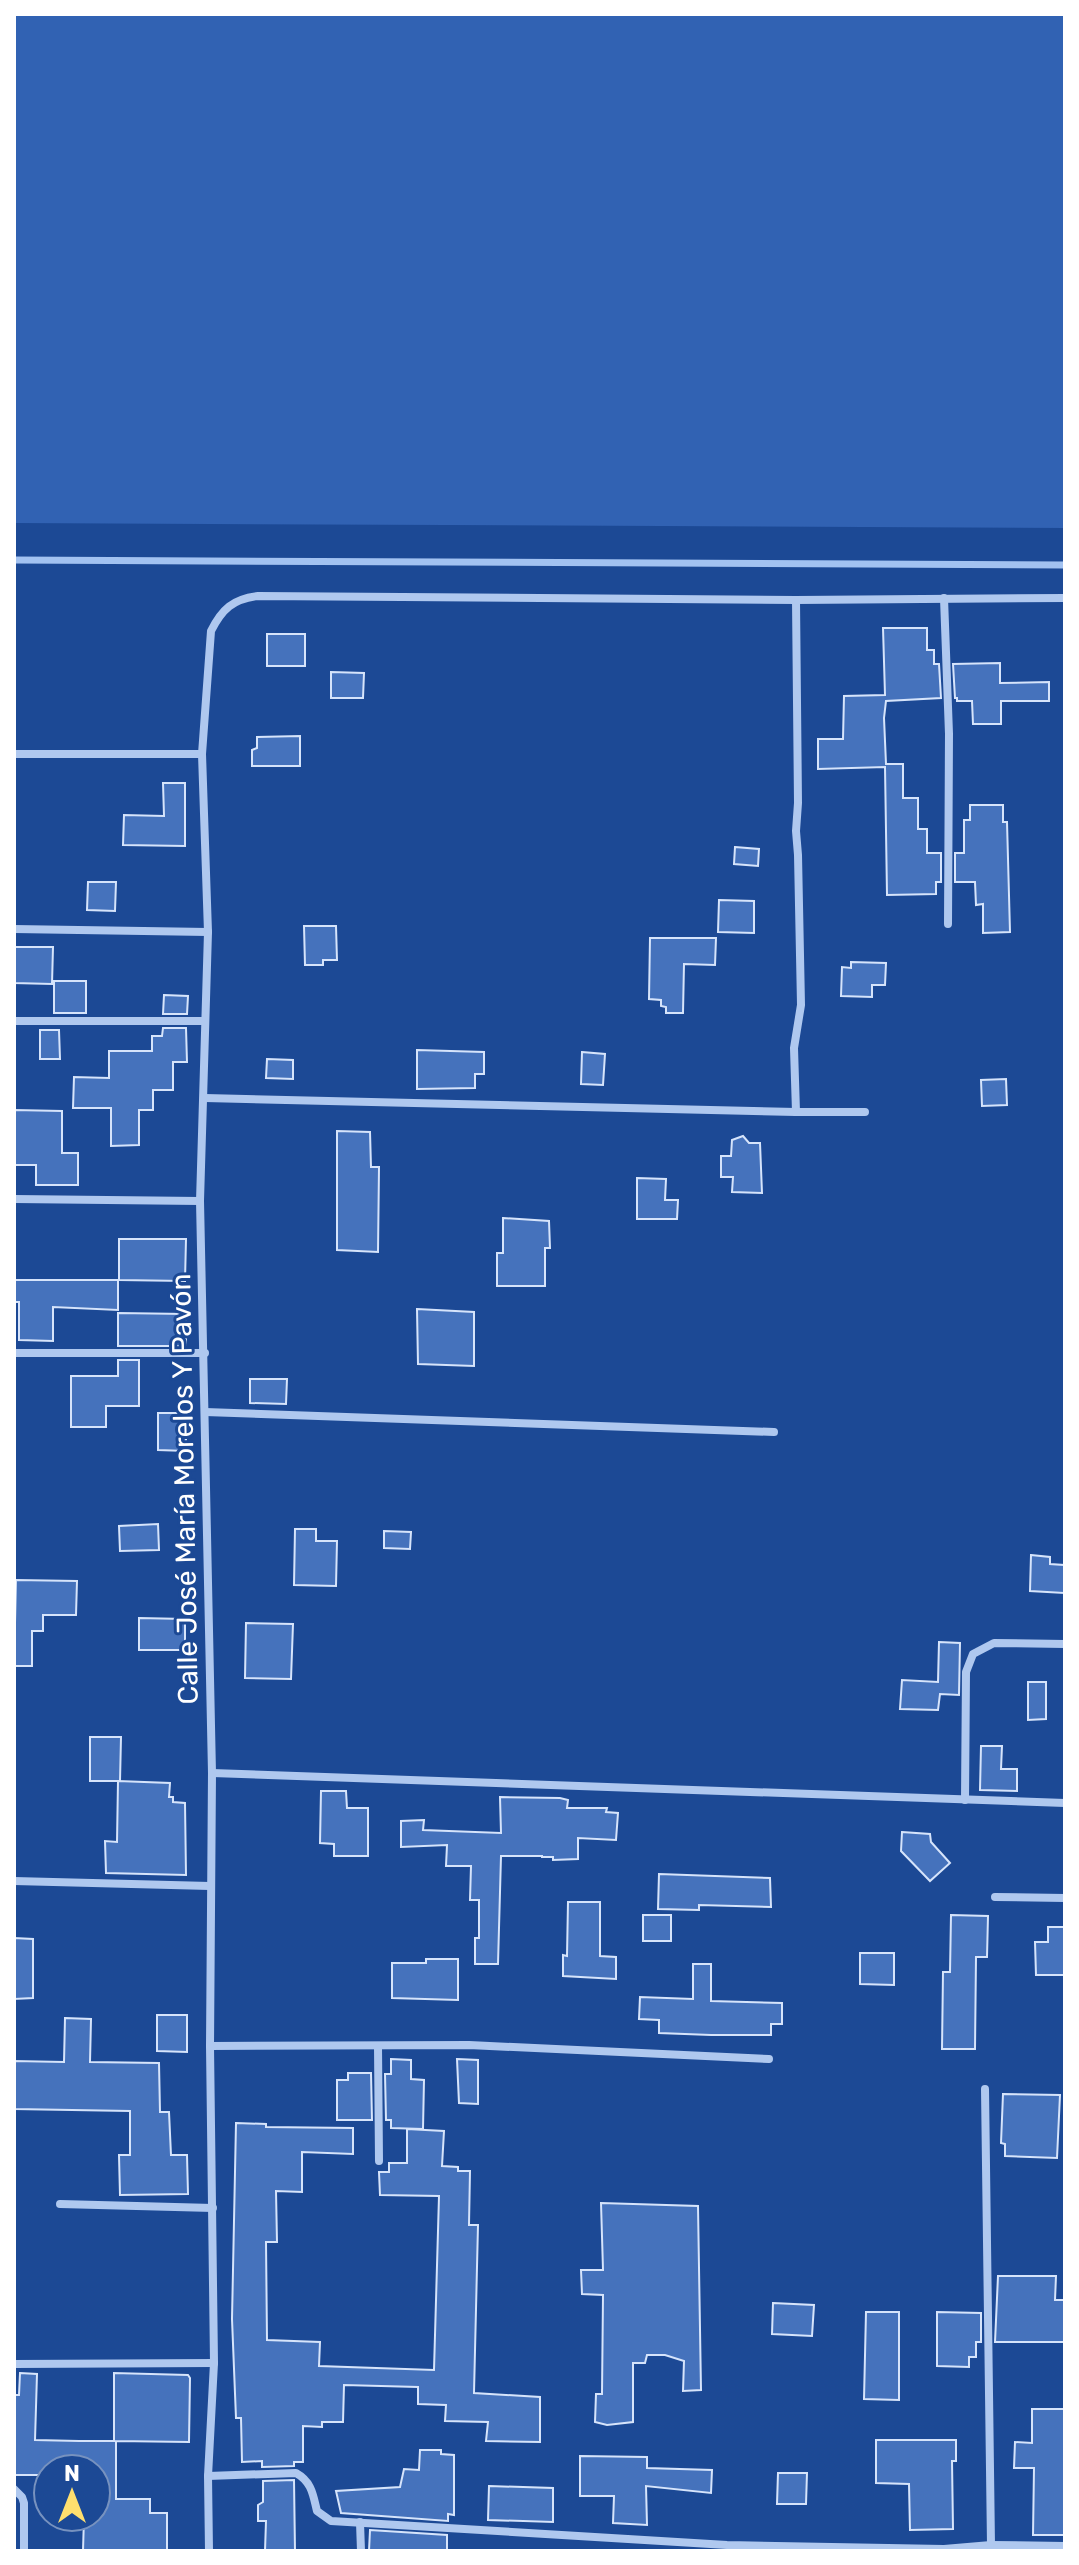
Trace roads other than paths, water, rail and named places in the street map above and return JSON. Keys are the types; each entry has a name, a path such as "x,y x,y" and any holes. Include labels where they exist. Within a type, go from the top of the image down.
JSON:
{"street":[{"name":"Calle José María Morelos Y Pavón","path":"209,2551 208,2476 214,2363 210,2046 212,1773 200,1201 208,932 202,754 211,631 218,617 231,603 258,596 796,600"},
{"path":"944,598 949,734 948,924"},
{"path":"796,1112 794,1048 801,1005 796,831 796,600 1065,598"},
{"path":"14,754 202,754"},
{"path":"14,929 208,932"},
{"path":"14,1021 205,1021"},
{"path":"205,1098 865,1112"},
{"path":"14,1199 200,1201"},
{"path":"14,1353 205,1353"},
{"path":"205,1412 774,1432"},
{"path":"965,1800 966,1672 973,1654 994,1643 1065,1644"},
{"path":"212,1773 1065,1803"},
{"path":"14,1881 210,1886"},
{"path":"995,1897 1065,1898"},
{"path":"210,2046 469,2045 769,2059"},
{"path":"378,2046 379,2161"},
{"path":"985,2089 991,2545"},
{"path":"60,2204 213,2208"},
{"path":"14,2364 214,2363"},
{"path":"208,2476 296,2473 311,2487 317,2511 331,2521 727,2545 944,2550 991,2545 1065,2546"},
{"path":"15,2490 24,2503 24,2551"},
{"path":"360,2522 361,2551"}],"waterway":[{"path":"14,560 1065,565"}]}
